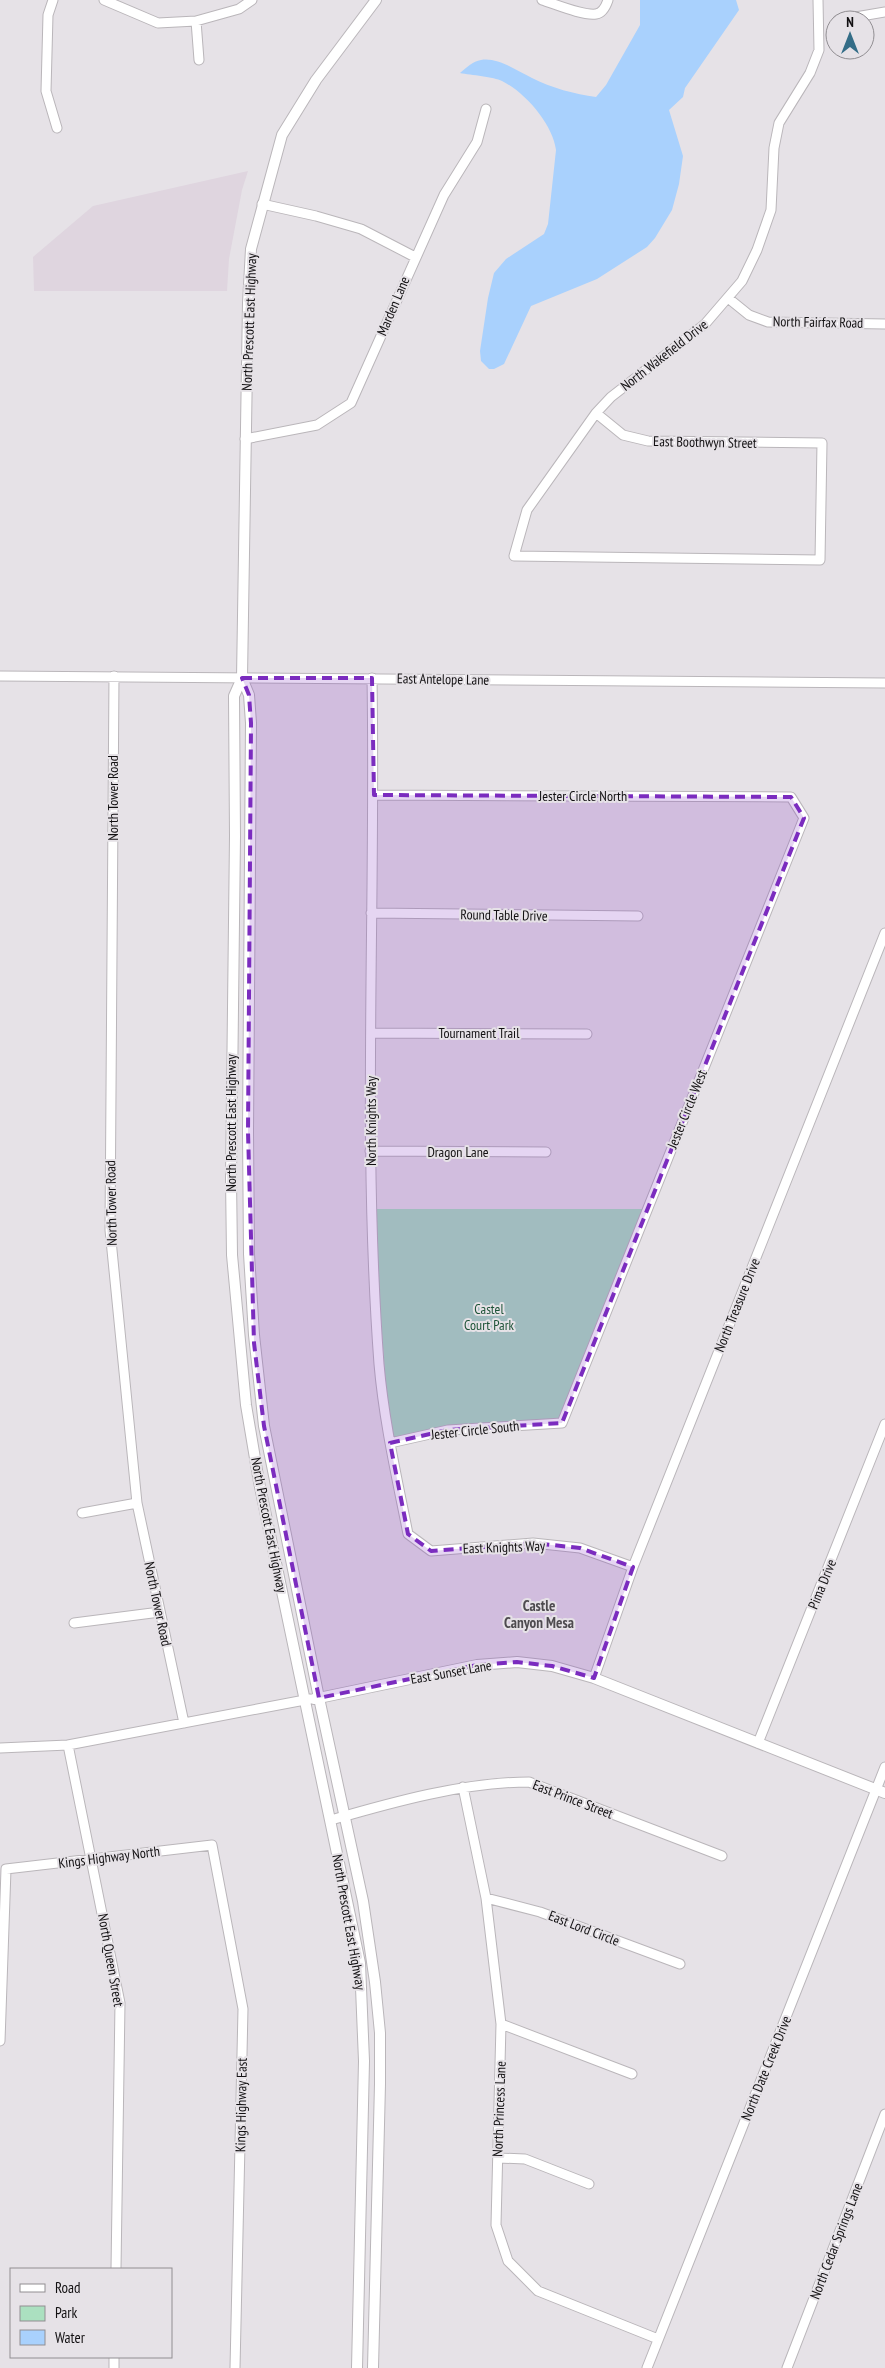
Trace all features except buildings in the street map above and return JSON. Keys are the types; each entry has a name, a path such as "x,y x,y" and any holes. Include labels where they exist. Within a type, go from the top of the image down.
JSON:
{"street":[{"path":"53,0 48,15 46,91 57,128"},
{"path":"104,0 158,23 196,21 239,9 252,0"},
{"name":"North Prescott East Highway","path":"373,2368 380,2033 375,1982 363,1901 344,1816 311,1699 259,1482 246,1405 232,1255 232,1029 235,836 234,696 242,678 250,249 282,135 316,80 376,0"},
{"path":"542,0 586,14 597,14 604,9 608,0"},
{"name":"North Wakefield Drive","path":"514,556 527,510 596,413 611,397 705,324 742,281 758,250 771,210 774,148 779,123 810,73 820,50 818,0"},
{"path":"196,21 199,60"},
{"path":"820,23 825,22"},
{"name":"Marden Lane","path":"246,439 317,425 351,403 444,195 477,142 486,109"},
{"path":"262,204 316,216 361,229 415,257"},
{"name":"North Fairfax Road","path":"728,298 749,315 768,322 885,324"},
{"name":"East Boothwyn Street","path":"514,556 820,560 822,443 648,441 623,435 596,413"},
{"name":"East Antelope Lane","path":"0,676 885,683"},
{"name":"North Tower Road","path":"114,676 110,1230 137,1503 184,1723"},
{"name":"North Prescott East Highway","path":"242,678 249,695 251,723 248,1030 249,1254 254,1334 264,1426 331,1820 360,1963 364,2043 357,2368"},
{"name":"North Knights Way","path":"372,678 374,796 371,914 370,1152 380,1365 390,1443 408,1534 431,1551"},
{"name":"Jester Circle North","path":"374,796 791,797"},
{"name":"Jester Circle West","path":"562,1423 804,818 791,797"},
{"name":"Round Table Drive","path":"371,914 638,916"},
{"name":"North Treasure Drive","path":"594,1678 633,1567 885,933"},
{"path":"232,1029 248,1030"},
{"name":"Tournament Trail","path":"371,1033 587,1034"},
{"name":"Dragon Lane","path":"370,1152 546,1152"},
{"path":"239,1336 254,1334"},
{"name":"Jester Circle South","path":"390,1443 448,1430 562,1423"},
{"name":"Pima Drive","path":"758,1743 885,1424"},
{"path":"82,1513 137,1503"},
{"name":"East Knights Way","path":"431,1551 533,1543 580,1548 633,1567"},
{"path":"74,1623 160,1612"},
{"name":"East Sunset Lane","path":"0,1748 68,1745 311,1699 478,1664 517,1662 552,1666 594,1678 881,1791"},
{"name":"North Queen Street","path":"68,1745 120,2004 116,2268"},
{"name":"North Date Creek Drive","path":"647,2368 881,1791 885,1767"},
{"name":"East Prince Street","path":"331,1820 463,1787 504,1782 529,1782 722,1856"},
{"name":"North Princess Lane","path":"463,1787 486,1898 501,2024 496,2225 508,2261 538,2291 658,2338"},
{"name":"Kings Highway North","path":"0,2041 6,1868 92,1860 212,1845"},
{"name":"Kings Highway East","path":"212,1845 243,2009 235,2368"},
{"name":"East Lord Circle","path":"486,1898 540,1912 680,1964"},
{"path":"501,2024 632,2074"},
{"name":"North Cedar Springs Lane","path":"787,2368 885,2114"},
{"path":"363,2120 378,2120"},
{"path":"498,2158 525,2159 589,2184"}],"highlighted area":[{"path":"242,678 372,678 374,795 791,797 804,818 562,1423 448,1430 390,1443 408,1534 431,1551 533,1543 580,1548 633,1567 594,1678 552,1666 517,1662 477,1665 319,1698 264,1426 254,1343 248,1132 251,723 249,695"}],"shaded area":[{"path":"248,171 242,190 229,259 227,291 34,291 33,257 93,206"}],"green space":[{"name":"Castel Court Park","path":"373,1209 647,1209 562,1423 390,1443"}],"water":[{"path":"640,0 736,0 739,10 685,88 683,97 669,110 683,156 679,184 672,210 655,238 647,247 597,279 531,306 504,364 494,369 489,369 481,361 480,351 494,273 506,259 544,234 548,224 556,150 550,130 544,120 520,93 502,81 460,73 478,61 494,61 507,65 547,85 596,97 606,85 640,25"}],"district":[{"name":"Castle Canyon Mesa","path":"539,1614"}]}
